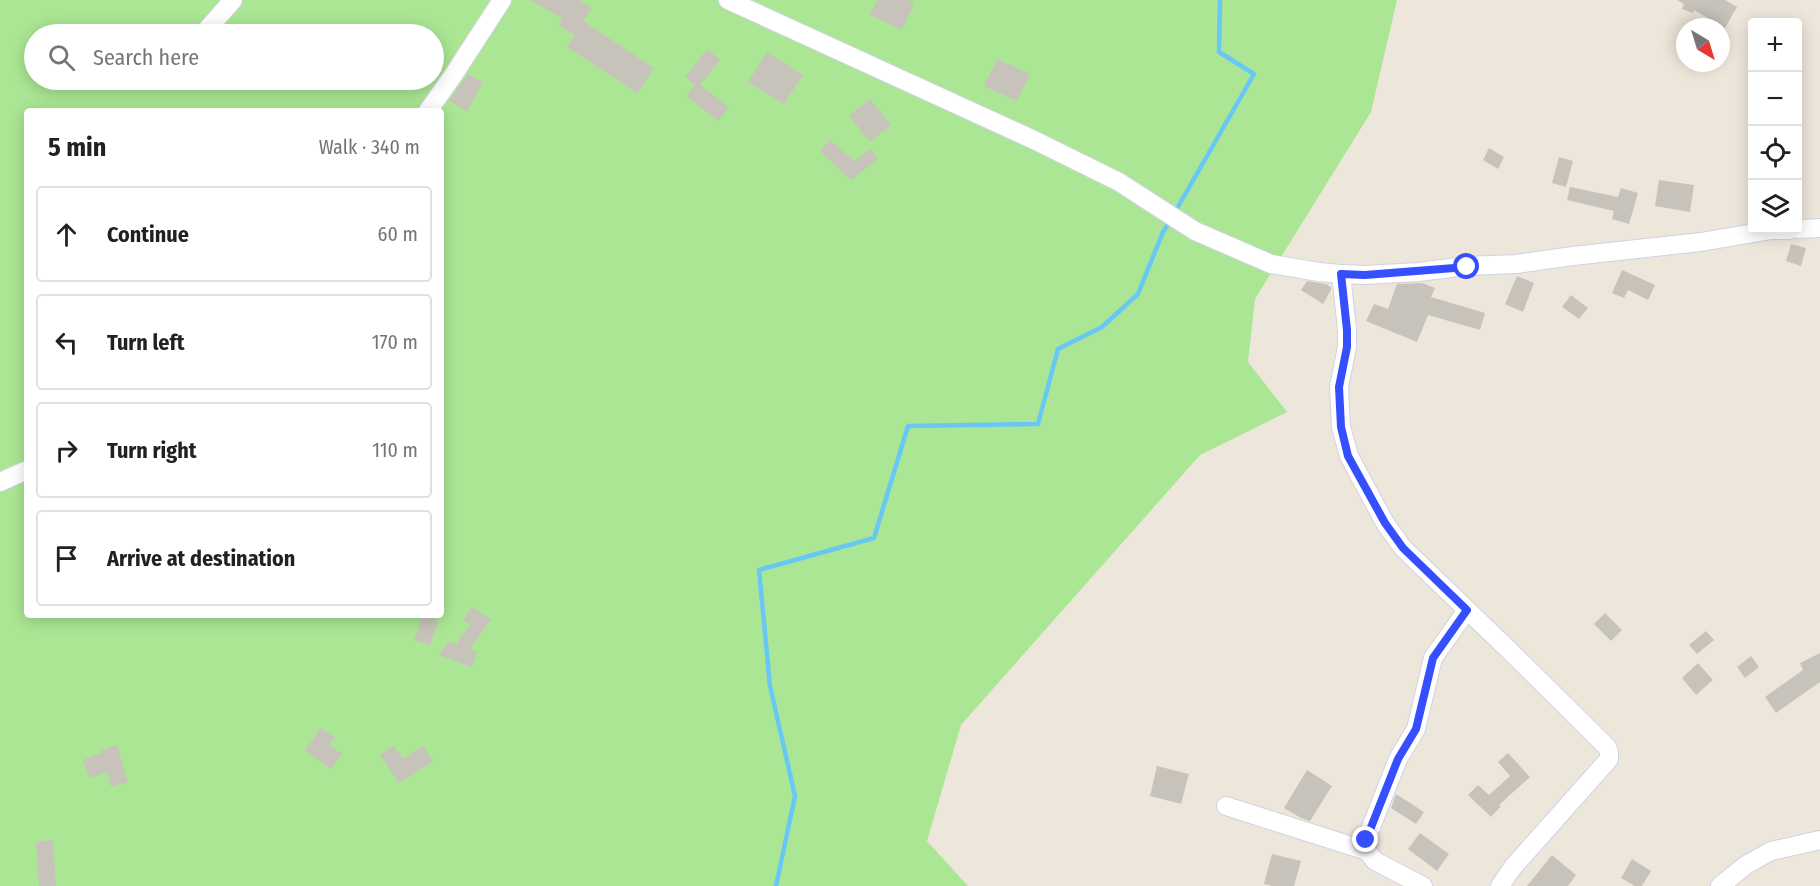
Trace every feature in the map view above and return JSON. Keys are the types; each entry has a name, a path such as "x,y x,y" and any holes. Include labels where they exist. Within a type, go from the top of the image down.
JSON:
{"street":[{"path":"212,24 233,0"},
{"path":"444,88 502,0"},
{"path":"728,0 1034,140 1119,182 1195,231 1271,264 1365,275 1516,264 1701,242 1748,234"},
{"path":"430,108 443,90"},
{"path":"1802,229 1820,228"},
{"path":"1341,274 1347,330 1347,347 1339,387 1341,427 1348,456 1385,523 1403,548 1607,747 1609,752 1609,759 1513,867 1500,886"},
{"path":"0,482 24,471"},
{"path":"1367,851 1366,840 1398,759 1416,729 1433,658 1467,610"},
{"path":"1226,806 1367,851 1376,861 1423,886"},
{"path":"1720,886 1746,865 1772,851 1820,840"}],"green space":[{"path":"0,0 1397,0 1371,112 1255,299 1248,362 1287,412 1200,455 961,725 927,841 968,886 0,886"}],"building":[{"path":"529,0 579,0 592,8 583,21 654,68 637,93 567,47 575,35 558,25 563,18"},
{"path":"877,0 908,0 914,3 902,30 870,15"},
{"path":"1677,0 1725,0 1737,7 1730,19 1708,18 1694,10 1693,13 1682,9 1684,4"},
{"path":"707,49 720,60 700,85 729,107 718,121 686,96 695,85 685,77"},
{"path":"767,52 803,75 784,104 748,82"},
{"path":"997,59 1030,74 1017,101 984,86"},
{"path":"468,74 483,82 467,111 449,101"},
{"path":"870,99 891,125 870,142 849,116"},
{"path":"830,140 854,161 870,149 878,159 851,180 820,151"},
{"path":"1489,148 1504,157 1498,169 1483,160"},
{"path":"1559,157 1573,161 1566,187 1552,183"},
{"path":"1659,180 1694,185 1690,212 1655,206"},
{"path":"1570,187 1618,197 1621,188 1638,193 1629,224 1612,219 1614,211 1567,200"},
{"path":"1791,244 1806,248 1801,266 1786,261"},
{"path":"1622,270 1655,285 1648,300 1628,290 1624,298 1612,293"},
{"path":"1517,276 1534,283 1523,312 1505,304"},
{"path":"1307,281 1331,287 1323,304 1301,290"},
{"path":"1422,283 1435,288 1431,297 1485,313 1480,330 1428,315 1417,342 1366,321 1374,304 1388,309 1397,284"},
{"path":"1571,295 1588,308 1579,319 1562,307"},
{"path":"472,607 491,619 470,649 477,652 472,667 439,655 448,642 456,644 470,625 463,620"},
{"path":"1605,613 1622,630 1611,641 1594,624"},
{"path":"422,618 438,621 430,645 414,640"},
{"path":"1706,631 1714,640 1697,654 1689,645"},
{"path":"1820,653 1820,682 1776,713 1765,697 1803,670 1800,663"},
{"path":"1751,656 1759,667 1745,678 1737,667"},
{"path":"1698,663 1713,680 1696,695 1682,678"},
{"path":"321,728 335,738 329,745 342,754 331,769 305,750"},
{"path":"117,745 128,782 111,787 107,772 89,778 83,760"},
{"path":"394,746 403,759 423,746 433,761 399,783 380,755"},
{"path":"1508,753 1530,777 1499,805 1501,806 1491,817 1468,795 1478,785 1489,795 1510,776 1498,762"},
{"path":"1157,766 1189,774 1181,804 1150,796"},
{"path":"1307,770 1332,786 1310,821 1284,808"},
{"path":"1396,794 1424,812 1416,824 1391,808"},
{"path":"1420,833 1449,854 1437,871 1408,849"},
{"path":"53,840 56,886 39,886 36,842"},
{"path":"1272,854 1301,861 1294,886 1264,884"},
{"path":"1552,855 1576,875 1568,886 1527,886"},
{"path":"1632,859 1651,871 1642,886 1635,886 1621,878"}],"waterway":[{"path":"1175,212 1254,74 1219,52 1220,0"},
{"path":"776,886 795,796 770,686 759,570 874,538 908,426 1038,424 1058,349 1102,327 1138,294 1163,232 1171,219"}],"route":[{"path":"1366,840 1398,759 1416,729 1433,658 1467,610 1403,548 1385,523 1348,456 1341,427 1339,387 1347,347 1341,274 1365,275 1467,267"}]}
